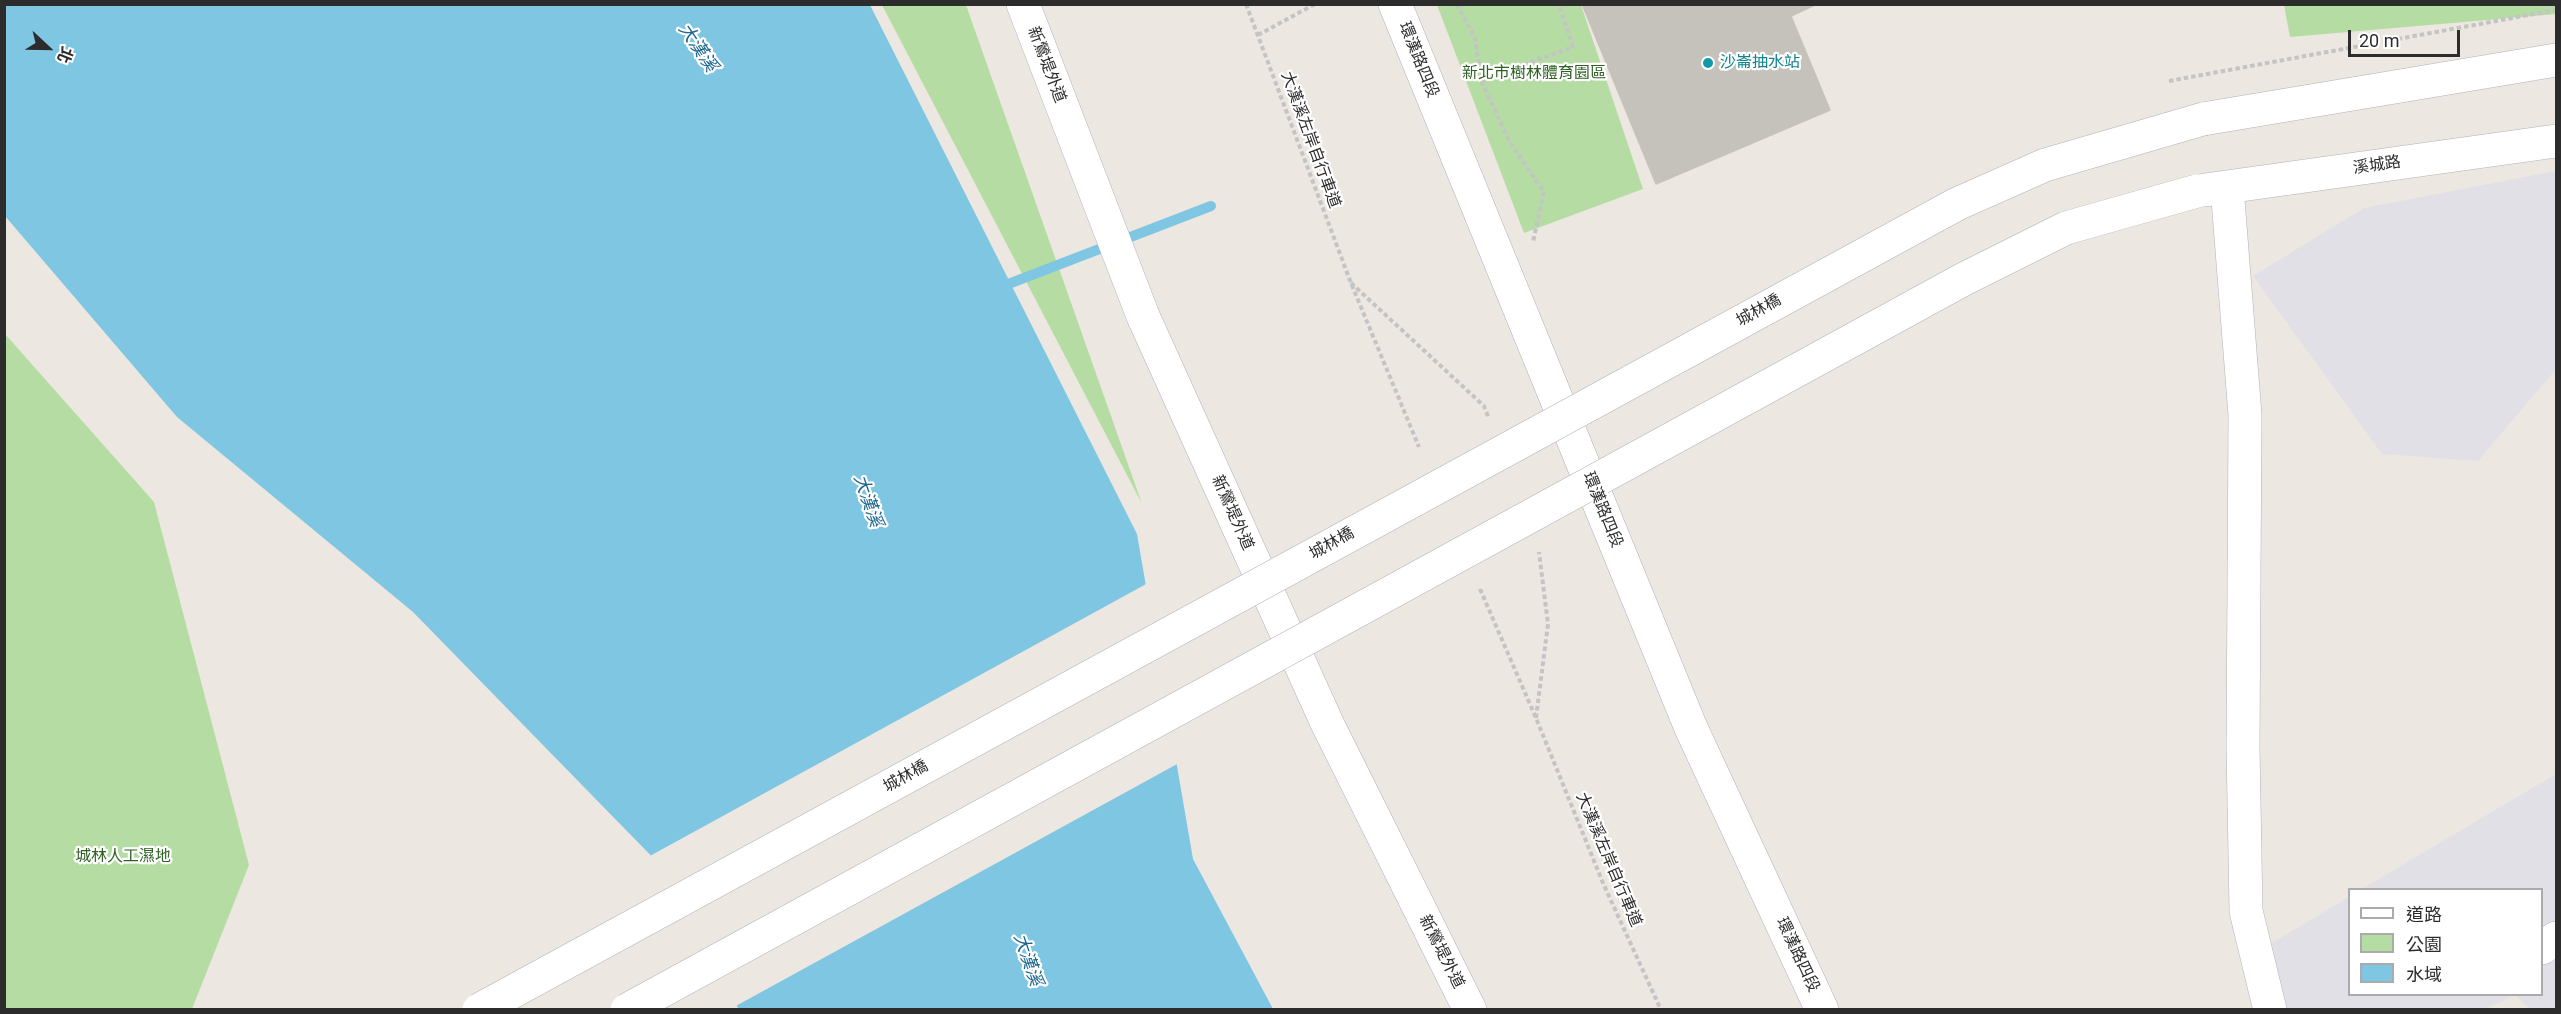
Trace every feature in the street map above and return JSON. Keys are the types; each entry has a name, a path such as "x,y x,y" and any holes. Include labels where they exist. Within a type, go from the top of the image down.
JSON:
{"street":[{"name":"新鶯堤外道","path":"1023,4 1143,316 1327,723 1470,1010"},
{"name":"環漢路四段","path":"1395,4 1692,728 1822,1010"},
{"name":"城林橋","path":"479,1010 1956,204 2045,165 2203,119 2556,60"},
{"name":"溪城路","path":"2212,189 2556,141"},
{"path":"627,1010 1964,279 2066,228 2212,189 2245,415 2243,748 2246,911 2270,1010"},
{"path":"2543,947 2556,938"}],"path":[{"name":"大漢溪左岸自行車道","path":"1246,4 1351,284 1419,447"},
{"path":"1258,35 1315,4"},
{"path":"1457,4 1475,38 1481,80 1509,141 1544,192 1532,245 1506,273"},
{"path":"1481,80 1573,47 1559,4"},
{"path":"2169,81 2556,10"},
{"name":"大漢溪左岸自行車道","path":"1480,589 1536,718 1603,883 1661,1010"}],"shaded area":[{"path":"2556,171 2556,369 2478,461 2382,454 2253,276 2364,208"},
{"path":"2556,774 2556,1009 2530,1009 2516,996 2543,996 2543,888 2364,888"},
{"path":"2348,898 2348,996 2513,996 2486,1009 2274,1009 2262,949"}],"green space":[{"path":"2556,4 2556,14 2290,37 2284,5"},
{"path":"882,5 966,5 1141,501 1140,500"},
{"name":"新北市樹林體育園區","path":"1437,5 1581,5 1643,189 1524,233"},
{"name":"城林人工濕地","path":"5,334 154,502 249,865 192,1009 5,1009"}],"water":[{"name":"大漢溪","path":"4,5 870,5 1137,534 1193,859 1273,1009 738,1009 708,914 413,612 177,417 5,216"}],"pier":[{"path":"1148,583 1179,763 734,1007 705,916 648,857"}],"building":[{"name":"沙崙抽水站","path":"1582,4 1817,4 1791,16 1830,110 1656,184"}],"waterway":[{"path":"998,288 1211,206"}],"place":[{"name":"沙崙抽水站","path":"1708,63"}]}
